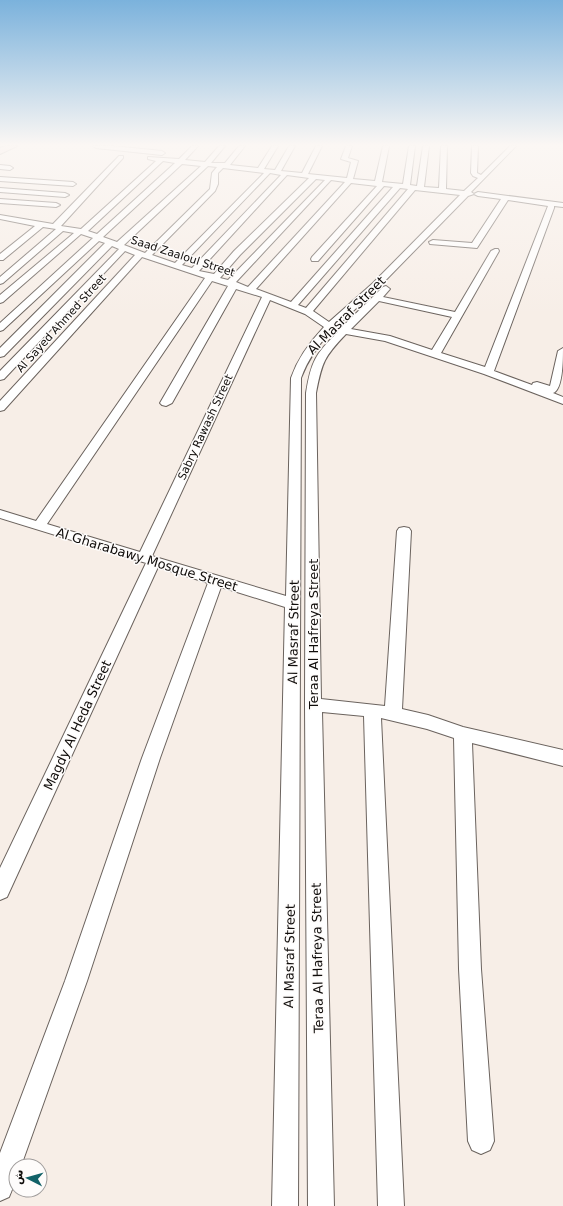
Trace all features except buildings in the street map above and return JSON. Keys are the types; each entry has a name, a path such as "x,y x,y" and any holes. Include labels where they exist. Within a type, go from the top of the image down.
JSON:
{"street":[{"path":"0,207 54,208 10,202"},
{"path":"0,281 58,228 81,202"},
{"path":"0,300 114,202"},
{"path":"0,328 137,202"},
{"path":"0,354 165,202"},
{"name":"Al Sayed Ahmed Street","path":"0,408 144,255 200,202"},
{"path":"177,266 235,202"},
{"path":"194,271 258,202"},
{"path":"39,526 213,277 288,202"},
{"path":"166,403 232,284 307,202"},
{"path":"250,290 330,202"},
{"path":"316,259 364,202"},
{"path":"292,306 395,202"},
{"path":"308,312 397,202"},
{"name":"Al Masraf Street","path":"285,1206 296,378 298,368 304,356 338,329 374,287 465,202"},
{"name":"Teraa Al Hafreya Street","path":"321,1206 313,705 311,392 315,370 324,351 338,329 376,298 433,242 467,202"},
{"path":"433,242 474,246 503,202"},
{"path":"541,202 563,205"},
{"path":"488,372 529,261 552,204"},
{"name":"Saad Zaaloul Street","path":"0,217 28,225 42,224 81,232 144,255 267,296 308,312 338,329"},
{"path":"4,226 14,220"},
{"path":"0,258 42,224"},
{"path":"0,377 118,246"},
{"path":"435,354 496,251"},
{"name":"Sabry Rawash Street","path":"149,559 267,296"},
{"path":"376,298 458,315"},
{"path":"338,329 387,338 488,372 518,385 563,401"},
{"path":"518,385 529,382 547,390 553,390 555,388 563,351"},
{"name":"Al Gharabawy Mosque Street","path":"0,514 294,604"},
{"path":"393,714 404,531"},
{"name":"Magdy Al Heda Street","path":"0,890 149,559"},
{"path":"0,1188 76,981 151,758 216,580"},
{"path":"313,705 372,710 393,714 428,722 463,734 563,758"},
{"path":"372,710 391,1206"},
{"path":"463,734 470,969 481,1141"}]}
